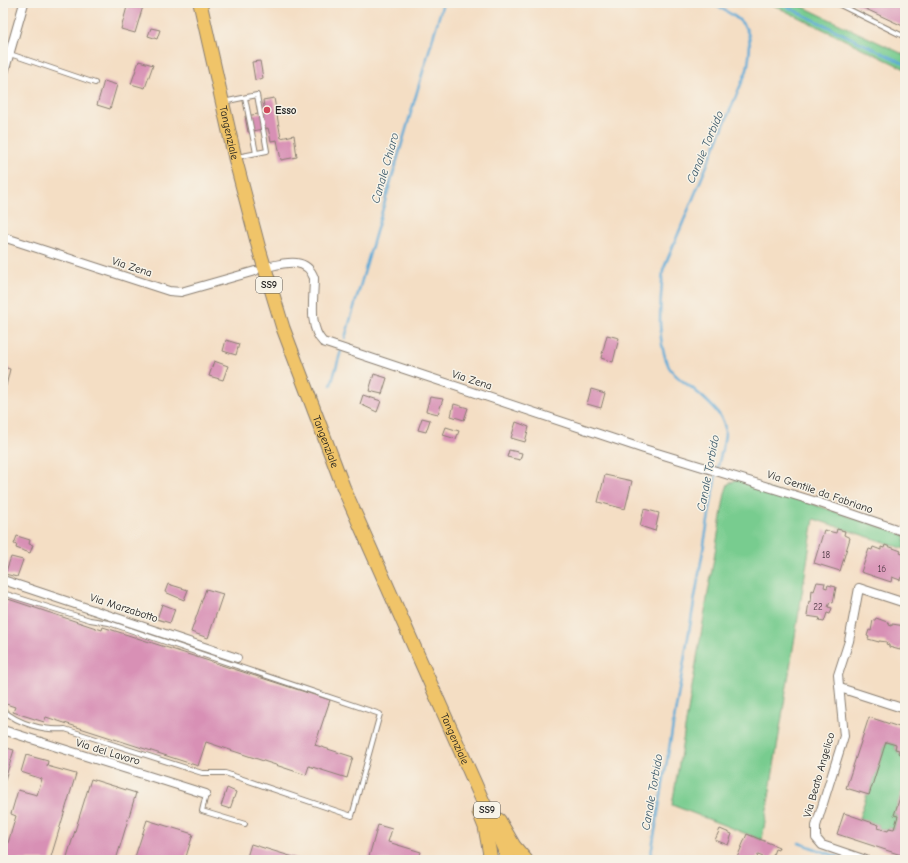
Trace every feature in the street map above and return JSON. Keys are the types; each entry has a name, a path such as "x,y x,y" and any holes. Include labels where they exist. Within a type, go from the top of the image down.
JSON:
{"main road":[{"name":"Tangenziale","path":"200,3 222,103 258,249 281,321 320,431 344,489 509,860"},
{"path":"465,760 474,800 485,828 491,860"},
{"path":"465,760 514,846 526,860"}],"street":[{"path":"3,76 8,51 24,3"},
{"name":"Via Zena","path":"3,237 169,291 181,292 255,271"},
{"name":"Via Zena","path":"272,266 292,262 300,263 313,274 314,326 319,338 323,342 644,449 712,468 727,474"},
{"name":"Via Gentile da Fabriano","path":"727,474 817,502 905,532"},
{"name":"Via Marzabotto","path":"3,580 238,658"},
{"name":"Via Beato Angelico","path":"866,860 822,846 816,838 816,826 844,736 838,675 849,641 859,588 905,603"},
{"path":"840,688 905,709"},
{"name":"Via del Lavoro","path":"3,730 206,794"}],"lane":[{"path":"836,3 905,37"},
{"path":"8,51 95,83"},
{"path":"222,103 257,95 267,151 235,158"},
{"path":"245,98 256,153"},
{"path":"3,593 90,620 124,628 380,714 352,816 225,773 202,773 65,729 51,731 10,717 3,710"},
{"path":"206,794 202,811 245,824"}],"green space":[{"path":"769,3 795,3 905,55 905,69"},
{"path":"738,479 905,535 905,549 814,519 762,840 672,805 725,493 728,484"},
{"path":"886,742 896,745 895,749 899,750 898,753 905,756 905,783 894,815 898,816 894,829 889,828 888,831 878,828 879,825 859,818 867,794 869,795"}],"building":[{"path":"128,3 144,3 135,33 121,29"},
{"path":"905,3 905,27 855,4"},
{"path":"151,28 160,30 157,39 148,36"},
{"path":"139,61 153,65 145,88 131,84"},
{"path":"260,61 263,78 255,80 252,62"},
{"path":"104,81 117,85 110,109 97,105"},
{"path":"274,98 281,138 294,135 297,157 281,160 277,140 271,141 268,128 248,132 245,116 265,113 263,100"},
{"path":"607,335 619,338 613,362 601,358"},
{"path":"226,340 239,344 236,355 223,351"},
{"path":"214,361 228,366 223,380 209,376"},
{"path":"3,367 10,369 6,386 3,385"},
{"path":"374,374 387,378 382,394 369,391"},
{"path":"591,389 605,393 601,408 587,404"},
{"path":"363,395 381,401 377,412 360,404"},
{"path":"430,397 443,399 438,414 426,411"},
{"path":"454,404 468,408 464,420 451,416"},
{"path":"422,418 430,420 426,432 418,430"},
{"path":"516,422 529,427 525,442 511,438"},
{"path":"446,427 459,431 456,439 443,435"},
{"path":"509,450 522,453 520,460 507,457"},
{"path":"605,475 632,481 625,509 598,502"},
{"path":"644,509 659,513 655,531 640,526"},
{"path":"837,529 845,531 844,535 850,538 840,571 814,563 824,530 836,533"},
{"path":"17,536 30,540 29,544 33,545 30,553 16,548 17,545 14,544"},
{"path":"885,545 901,551 900,553 905,555 905,570 903,577 901,577 900,580 892,577 891,582 861,572 869,549 872,550 873,547 881,550 881,547 884,548"},
{"path":"11,557 23,560 17,577 5,574"},
{"path":"817,582 825,583 824,587 827,588 828,585 836,587 833,603 830,602 828,607 832,608 830,614 827,613 824,622 819,621 820,618 807,616 809,601 811,602 812,590 814,591"},
{"path":"168,584 188,590 184,600 165,592"},
{"path":"206,589 223,594 208,638 191,632"},
{"path":"8,599 102,630 103,627 330,700 315,745 353,757 347,778 309,766 306,775 206,742 198,766 46,717 44,722 13,712 15,707 3,703 3,614"},
{"path":"162,604 175,609 170,623 157,619"},
{"path":"876,618 890,623 889,625 892,626 892,624 905,626 904,642 900,650 889,647 889,645 886,644 887,642 879,642 868,639 869,637 867,636 869,630 871,631 873,620"},
{"path":"869,717 905,729 905,756 898,753 899,750 895,749 896,745 886,742 869,795 846,788"},
{"path":"3,747 14,750 3,786"},
{"path":"26,755 48,761 47,766 76,774 50,860 3,860 16,816 11,814 18,790 37,795 42,779 21,772"},
{"path":"91,779 136,793 116,860 66,860"},
{"path":"905,783 904,856 837,834 844,813 879,825 878,828 888,831 889,828 894,829 898,816 894,815"},
{"path":"227,788 236,792 230,809 221,806"},
{"path":"147,820 193,834 185,860 134,860"},
{"path":"378,825 392,829 388,842 421,852 418,860 368,860"},
{"path":"720,829 732,834 728,845 715,840"},
{"path":"747,834 779,847 778,850 775,849 771,860 758,855 756,860 736,860"},
{"path":"251,844 303,860 246,860"}],"waterway":[{"name":"Canale Chiaro","path":"345,338 443,3"},
{"name":"Canale Torbido","path":"650,860 715,480 725,438 723,420 717,411 692,388 676,376 669,367 660,332 660,306 663,270 747,70 750,44 749,35 740,21 733,15 710,3"},
{"path":"779,3 905,64"},
{"name":"Canale Chiaro","path":"331,385 341,351"},
{"path":"799,843 847,860"}],"place":[{"name":"Esso","path":"267,110"}]}
